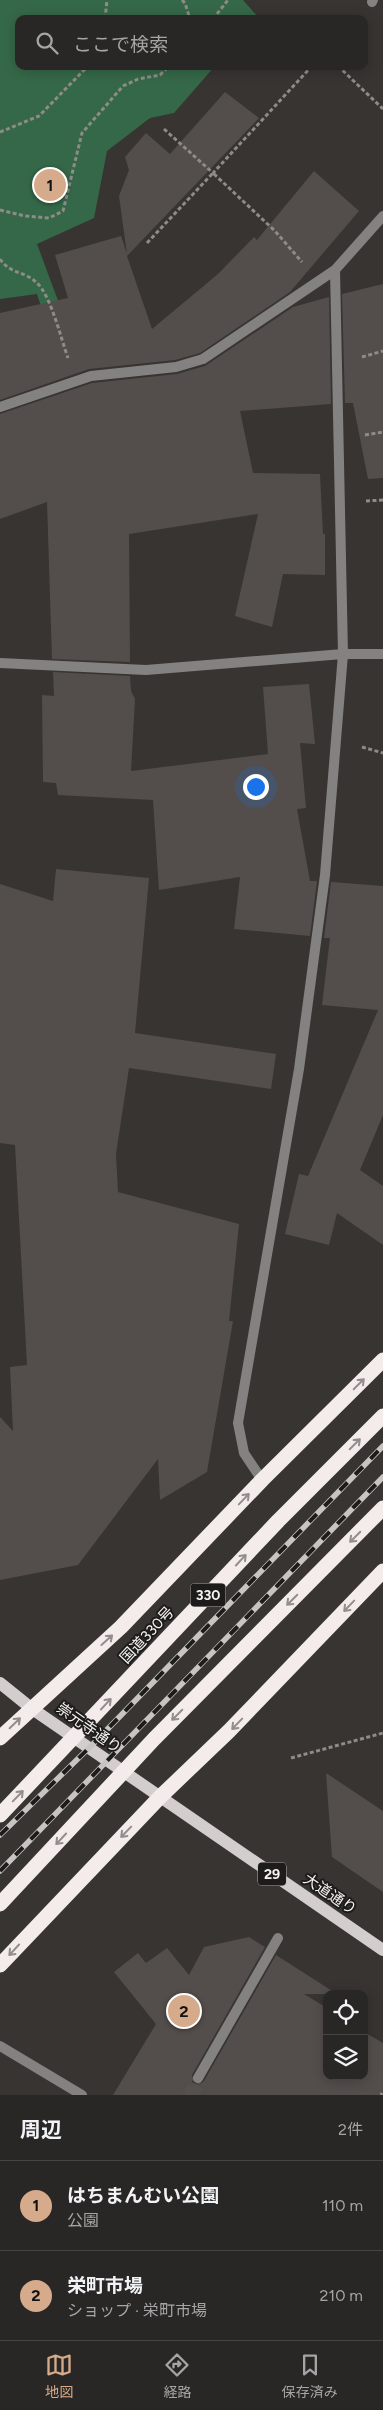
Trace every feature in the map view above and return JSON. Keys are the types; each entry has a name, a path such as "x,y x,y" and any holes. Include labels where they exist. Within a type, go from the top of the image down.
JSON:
{"highway":[{"name":"330","path":"0,1738 121,1627 262,1480 383,1360"},
{"name":"国道330号","path":"0,1815 271,1528 383,1416"},
{"path":"0,1904 154,1739 383,1508"},
{"path":"0,1965 160,1797 229,1731 383,1571"}],"main road":[{"name":"崇元寺通り","path":"0,1683 31,1708 160,1797"},
{"name":"大道通り","path":"160,1797 383,1950"}],"street":[{"path":"0,407 91,376 176,367 203,359 335,270 383,216"},
{"path":"262,1480 244,1453 238,1423 299,1069 325,875 343,654 335,270"},
{"path":"0,663 146,670 343,654 383,654"},
{"path":"198,2078 278,1938"},
{"path":"0,2046 82,2095"}],"path":[{"path":"105,15 106,0"},
{"path":"182,0 185,3 189,15"},
{"path":"216,15 228,0"},
{"path":"0,132 39,116 84,70"},
{"path":"0,210 25,216 49,218 64,211 82,133 123,86 138,79 160,76 165,70"},
{"path":"147,243 308,70"},
{"path":"342,70 383,109"},
{"path":"164,129 275,231 318,282"},
{"path":"0,259 6,268 36,282 46,298 76,381"},
{"path":"291,1758 383,1732"}],"green space":[{"path":"0,0 243,0 256,15 15,15 15,70 212,70 174,113 150,118 107,151 94,218 37,244 76,349 57,356 37,294 0,299"}],"building":[{"path":"225,92 259,118 127,256 152,329 218,274 254,237 257,240 314,171 359,211 290,292 200,353 175,360 89,369 0,400 0,313 68,298 55,255 121,236 127,254 119,196 129,170 125,157 146,133 170,154"},
{"path":"383,284 383,478 368,479 353,403 345,403 342,294"},
{"path":"329,297 331,404 240,411 253,473 320,474 323,534 325,534 325,575 283,574 272,627 235,616 258,514 129,534 130,662 52,659 47,502 0,519 0,414 92,383 177,374 205,366 293,307"},
{"path":"53,672 130,676 131,691 135,699 131,771 268,754 263,687 309,684 315,744 300,743 306,808 297,809 310,881 317,881 310,936 234,929 240,877 159,890 153,800 58,795 56,783 43,782 42,695 54,696"},
{"path":"56,869 149,878 135,1033 276,1054 271,1089 129,1068 116,1154 118,1192 239,1224 229,1321 233,1321 207,1472 160,1500 158,1459 78,1565 0,1580 0,1417 13,1431 10,1367 27,1365 15,1145 0,1143 0,884 53,901"},
{"path":"331,882 383,886 383,1115 360,1170 383,1186 383,1245 337,1213 329,1245 285,1234 299,1174 308,1176 378,1010 322,1005 330,938 324,938"},
{"path":"326,1773 383,1811 383,1892 332,1857"},
{"path":"249,1937 265,1947 192,2075 192,2082 199,2085 204,2081 276,1955 331,1990 323,1990 323,1994 304,1994 323,2006 323,2080 368,2080 368,2034 383,2043 383,2095 113,2095 156,2024 114,1972 138,1953 146,1963 167,1948 189,1975 204,1947"}],"tunnel":[{"path":"187,2095 198,2078"},
{"path":"192,2088 204,2095"}],"railway":[{"path":"0,1835 94,1743 383,1446"},
{"path":"0,1871 383,1477"}],"place":[{"name":"はちまんむい公園","path":"50,185"},
{"name":"栄町市場","path":"184,2011"}]}
